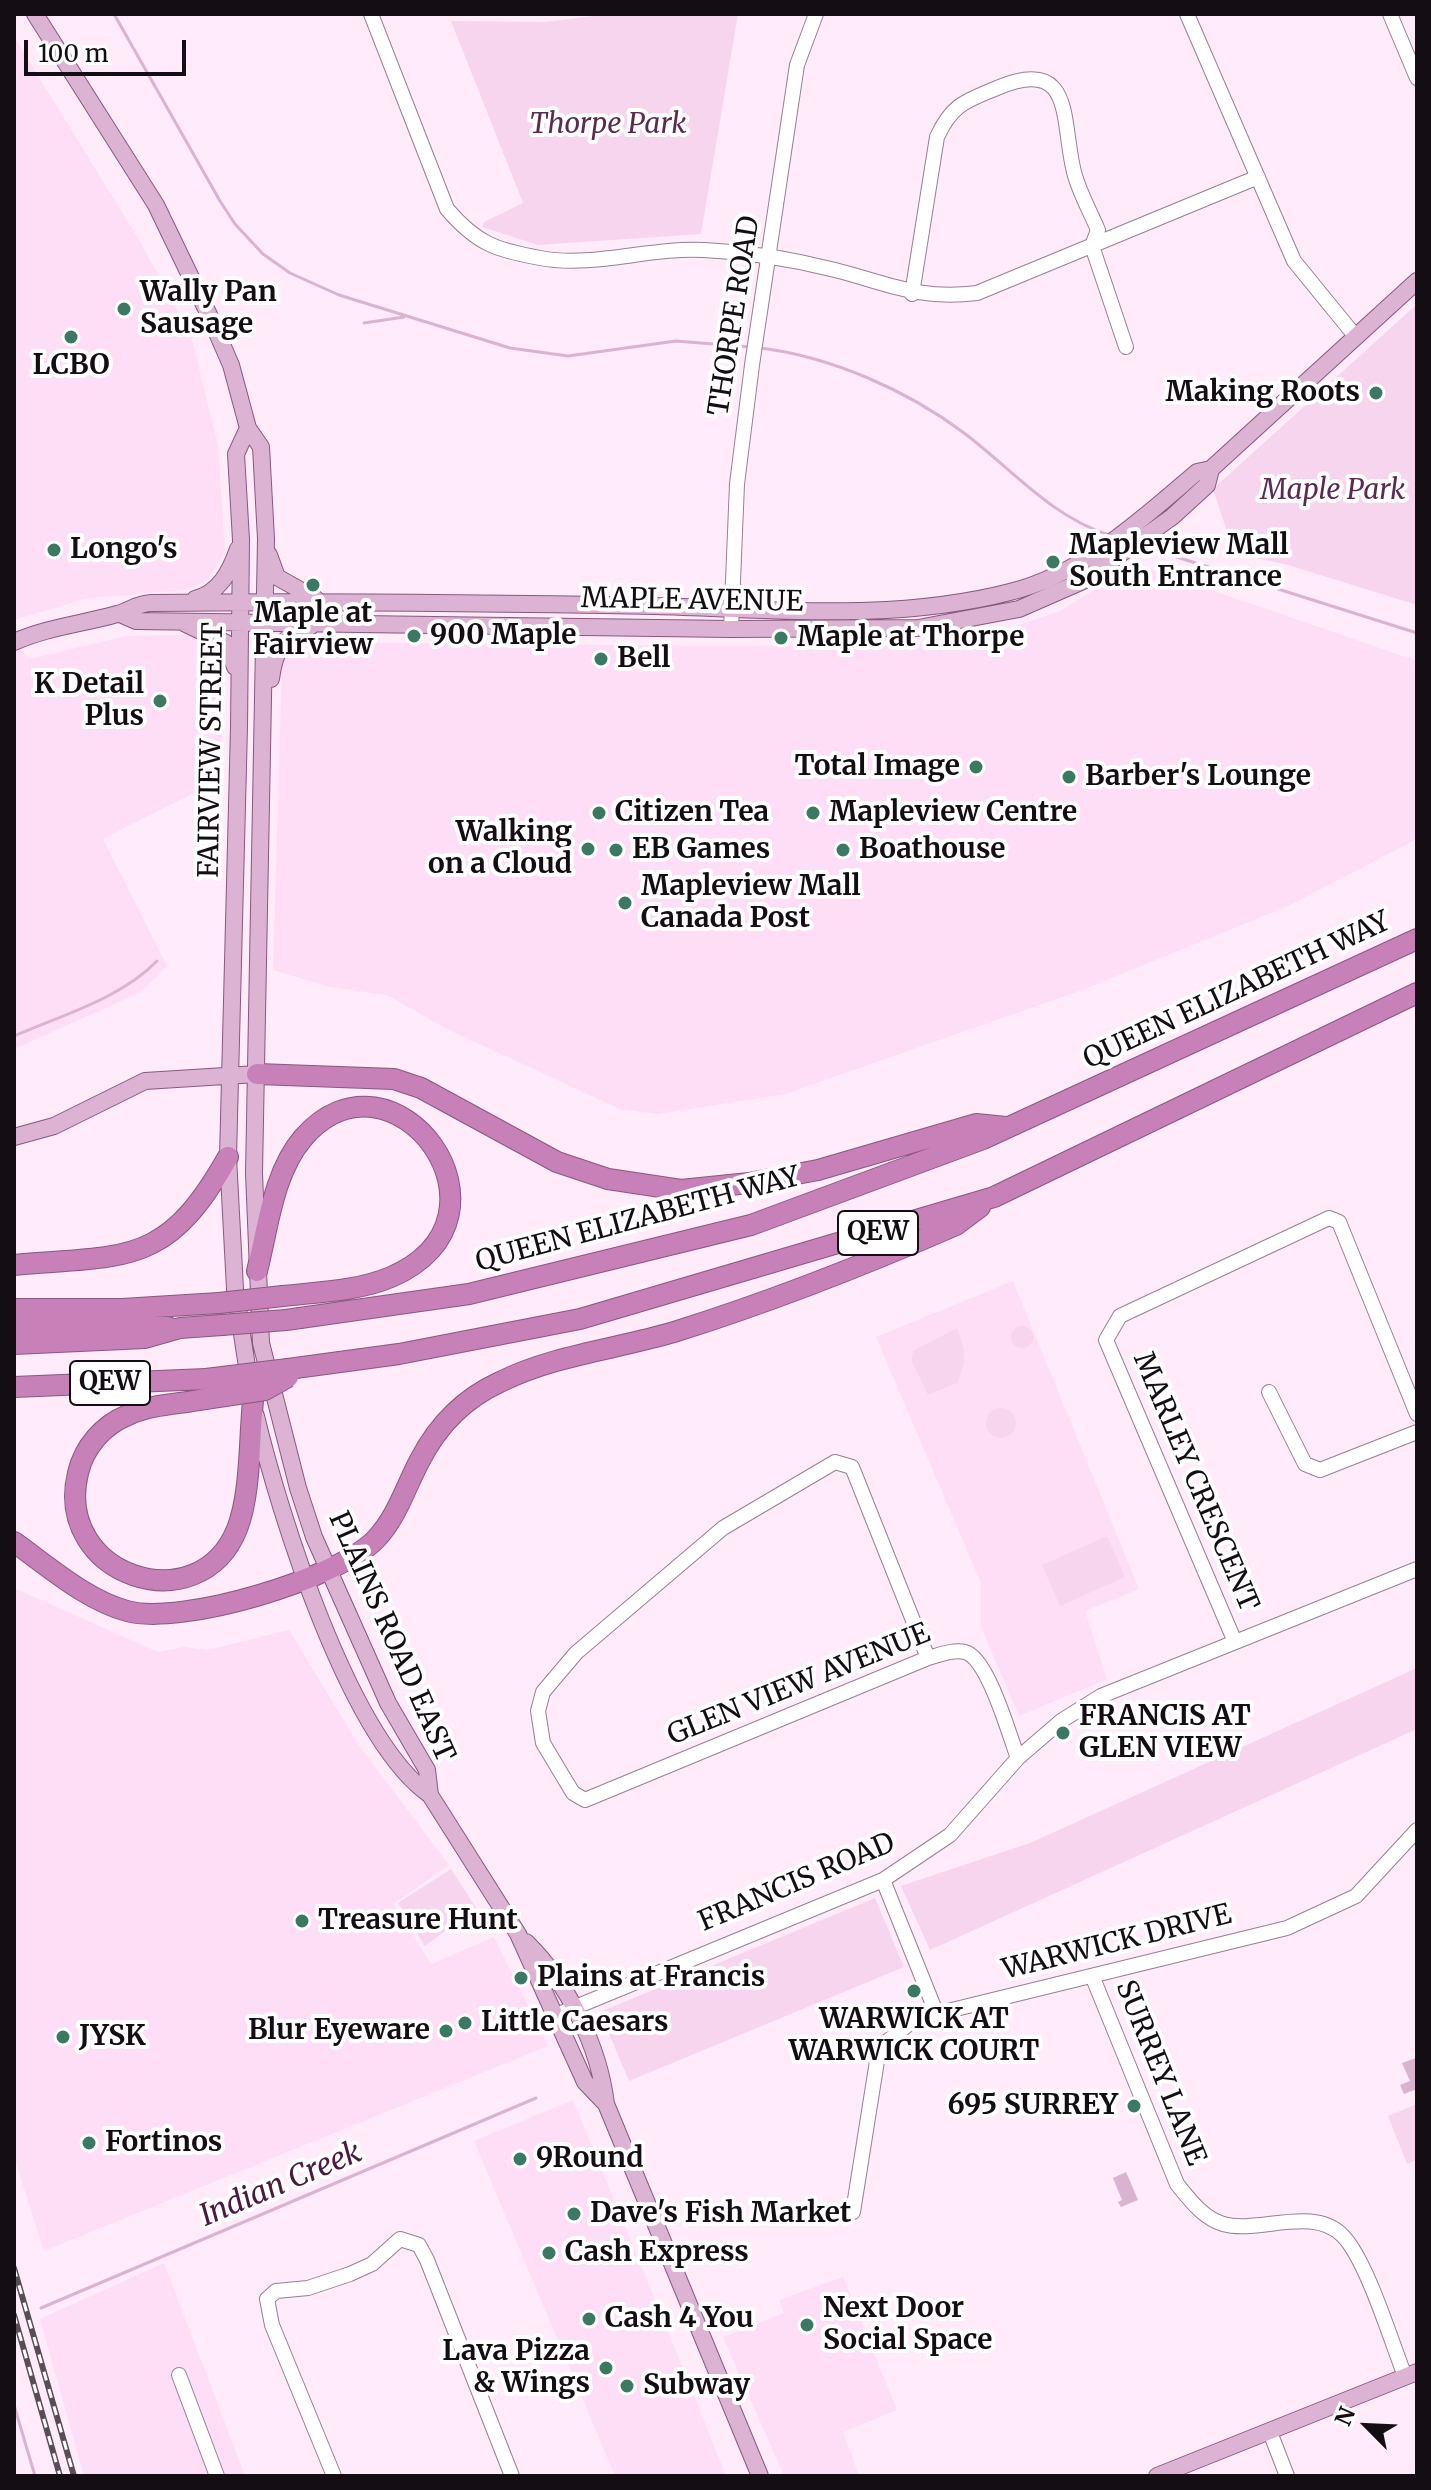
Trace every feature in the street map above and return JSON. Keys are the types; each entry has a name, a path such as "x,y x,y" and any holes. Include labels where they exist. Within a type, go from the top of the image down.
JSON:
{"highway":[{"name":"QUEEN ELIZABETH WAY","path":"14,1344 145,1338 180,1328 286,1320 469,1294 751,1225 914,1167 1010,1127 1417,939"},
{"name":"QEW","path":"14,1387 206,1389 580,1319 994,1197 1417,993"},
{"path":"257,1074 394,1079 421,1088 557,1162 608,1179 681,1190 749,1183 818,1170 976,1124 1010,1127"},
{"path":"14,1309 122,1309 219,1303 381,1281 411,1266 433,1246 446,1218 449,1190 442,1157 427,1135 403,1118 367,1109 341,1113 310,1131 294,1150 282,1174 257,1271"},
{"path":"14,1265 117,1256 154,1244 176,1230 195,1211 228,1157"},
{"path":"14,1542 111,1605 153,1615 203,1610 328,1570 377,1538 396,1510 420,1458 443,1424 472,1396 504,1379 673,1332 787,1293 956,1225 994,1197"},
{"path":"14,1325 140,1324 180,1328"},
{"path":"206,1389 128,1414 102,1431 80,1463 74,1489 74,1513 96,1553 126,1574 148,1580 180,1578 202,1569 225,1551 237,1528 244,1497 253,1401"}],"main road":[{"name":"FAIRVIEW STREET","path":"35,14 156,205 231,365 248,428 261,447 266,539 257,1074"},
{"name":"MAPLE AVENUE","path":"14,642 51,628 120,614 136,621 176,611 241,602 869,612 929,607 1012,592 1077,564 1108,545 1197,472 1211,469 1417,281"},
{"name":"FAIRVIEW STREET","path":"231,1075 241,602 236,454 248,428"},
{"name":"MAPLE AVENUE","path":"176,611 264,622 731,629 918,628 1019,609 1083,581 1147,538 1207,485 1211,469"},
{"path":"266,539 271,566 277,577 303,595 329,604"},
{"path":"239,704 230,648 176,611 212,593 231,566 241,540"},
{"path":"261,748 273,662 279,649 300,628 329,623"},
{"path":"14,1137 54,1126 135,1084 180,1076 257,1074"},
{"name":"PLAINS ROAD EAST","path":"257,1074 257,1271 261,1343 270,1386 298,1488 328,1570 388,1703 427,1770 430,1795"},
{"name":"PLAINS ROAD EAST","path":"231,1075 228,1157 236,1303 253,1401 277,1498 346,1677 371,1722 412,1783 430,1795 518,1934 585,2082 606,2104"},
{"name":"PLAINS ROAD EAST","path":"518,1934 556,1975 573,2007 602,2075 606,2104 760,2476"},
{"path":"1157,2476 1411,2374"}],"street":[{"path":"371,14 447,209 468,233 488,246 544,259 700,249 770,257 836,270 912,294 947,297 977,293 1258,177"},
{"name":"THORPE ROAD","path":"731,629 737,484 752,365 797,65 816,14"},
{"path":"1187,14 1294,261 1356,337"},
{"path":"1390,14 1417,78"},
{"path":"912,294 937,137 943,124 956,105 1020,78 1037,77 1051,83 1063,105 1074,173 1098,230 1092,246 1126,347"},
{"name":"MARLEY CRESCENT","path":"1235,1642 1106,1340 1120,1316 1329,1218 1339,1222 1417,1414"},
{"path":"1269,1392 1305,1464 1311,1468 1320,1470 1417,1432"},
{"name":"GLEN VIEW AVENUE","path":"928,1658 852,1467 835,1462 723,1528 576,1653 543,1692 538,1711 543,1743 573,1793 585,1800 928,1658 956,1651 977,1658 1018,1758"},
{"name":"FRANCIS ROAD","path":"554,2016 883,1880 950,1835 1018,1758 1061,1721 1101,1696 1417,1569"},
{"name":"WARWICK DRIVE","path":"853,2212 877,2061 884,2044 915,2019 1093,1978 1287,1928 1356,1896 1417,1830"},
{"path":"883,1880 936,2012"},
{"name":"SURREY LANE","path":"1093,1978 1177,2184 1197,2209 1224,2224 1310,2222 1327,2225 1342,2235 1357,2255 1411,2374"},
{"path":"334,2476 268,2310 267,2299 276,2291 308,2288 350,2274 372,2264 400,2239 419,2245 512,2476"},
{"path":"179,2375 217,2476"},
{"path":"1270,2432 1287,2476"}],"shaded area":[{"path":"14,37 138,238 191,335 218,446 225,551 208,580 185,590 88,598 14,620"},
{"path":"1136,564 1417,661 1417,839 1288,906 1082,990 785,1094 657,1114 620,1109 449,1030 387,995 330,987 273,970 282,667 287,653 297,645 312,642 830,647 940,643 1001,631 1060,611"},
{"path":"189,635 213,650 222,670 221,779 103,839 167,966 141,992 14,1049 14,644 30,659 126,636"},
{"path":"1013,1281 1139,1589 1085,1611 1107,1679 1019,1716 981,1627 981,1583 876,1337"},
{"path":"14,1588 158,1652 184,1647 208,1650 289,1630 358,1744 449,1865 393,1904 431,1964 494,1937 548,2046 44,2251 14,2157"},
{"path":"1416,2058 1417,2089 1404,2094 1400,2085 1410,2081 1402,2063"},
{"path":"573,2100 726,2476 615,2476 474,2141"},
{"path":"1126,2172 1138,2200 1121,2207 1118,2202 1122,2200 1113,2178"},
{"path":"164,2263 245,2476 84,2476 40,2319"},
{"path":"843,2277 897,2410 843,2432 859,2476 784,2476 723,2337 784,2313 779,2300"}],"green space":[{"name":"Thorpe Park","path":"609,14 738,14 701,234 538,245 482,227 484,222 523,203 451,21 546,22"},
{"name":"Maple Park","path":"1417,304 1417,605 1288,565 1234,553 1213,489"},
{"path":"1022,1326 1030,1329 1033,1337 1030,1345 1022,1348 1014,1345 1011,1337 1014,1329"},
{"path":"957,1328 964,1356 957,1383 928,1395 911,1360 914,1350"},
{"path":"1001,1408 1012,1412 1016,1423 1012,1434 1001,1438 990,1434 986,1423 990,1412"},
{"path":"1107,1536 1125,1577 1060,1606 1042,1565"},
{"path":"1417,1668 1417,1729 930,1950 901,1886 1030,1843"},
{"path":"451,1869 476,1908 425,1946 398,1903"},
{"path":"875,1898 904,1967 629,2081 600,2012"},
{"path":"1417,2104 1417,2160 1407,2164 1388,2116"}],"waterway":[{"path":"114,14 235,224 263,254 290,273 339,295 510,348 568,356 676,341 750,347"},
{"path":"364,323 404,317"},
{"path":"761,348 787,352 841,368 918,403 964,433 1050,504 1088,527 1109,535"},
{"path":"1142,546 1417,633"},
{"path":"14,1036 108,996 157,961"},
{"name":"Indian Creek","path":"41,2308 536,2098"},
{"path":"14,2405 35,2476"}],"railway":[{"path":"14,2268 74,2476"},
{"path":"14,2315 60,2476"}],"place":[{"name":"Wally Pan Sausage","path":"124,309"},
{"name":"LCBO","path":"71,337"},
{"name":"Making Roots","path":"1376,393"},
{"name":"Longo's","path":"54,550"},
{"name":"Mapleview Mall South Entrance","path":"1053,562"},
{"name":"Maple at Fairview","path":"313,585"},
{"name":"900 Maple","path":"414,636"},
{"name":"Maple at Thorpe","path":"781,638"},
{"name":"Bell","path":"601,659"},
{"name":"K Detail Plus","path":"160,701"},
{"name":"Total Image","path":"976,767"},
{"name":"Barber's Lounge","path":"1069,777"},
{"name":"Citizen Tea","path":"599,813"},
{"name":"Mapleview Centre","path":"813,813"},
{"name":"Walking on a Cloud","path":"588,849"},
{"name":"EB Games","path":"616,850"},
{"name":"Boathouse","path":"843,850"},
{"name":"Mapleview Mall Canada Post","path":"625,903"},
{"name":"FRANCIS AT GLEN VIEW","path":"1063,1733"},
{"name":"Treasure Hunt","path":"302,1921"},
{"name":"Plains at Francis","path":"521,1978"},
{"name":"WARWICK AT WARWICK COURT","path":"914,1991"},
{"name":"Little Caesars","path":"465,2023"},
{"name":"Blur Eyeware","path":"446,2031"},
{"name":"JYSK","path":"63,2037"},
{"name":"695 SURREY","path":"1134,2106"},
{"name":"Fortinos","path":"89,2143"},
{"name":"9Round","path":"520,2159"},
{"name":"Dave's Fish Market","path":"574,2214"},
{"name":"Cash Express","path":"549,2253"},
{"name":"Cash 4 You","path":"589,2319"},
{"name":"Next Door Social Space","path":"807,2325"},
{"name":"Lava Pizza & Wings","path":"606,2368"},
{"name":"Subway","path":"627,2386"}]}
